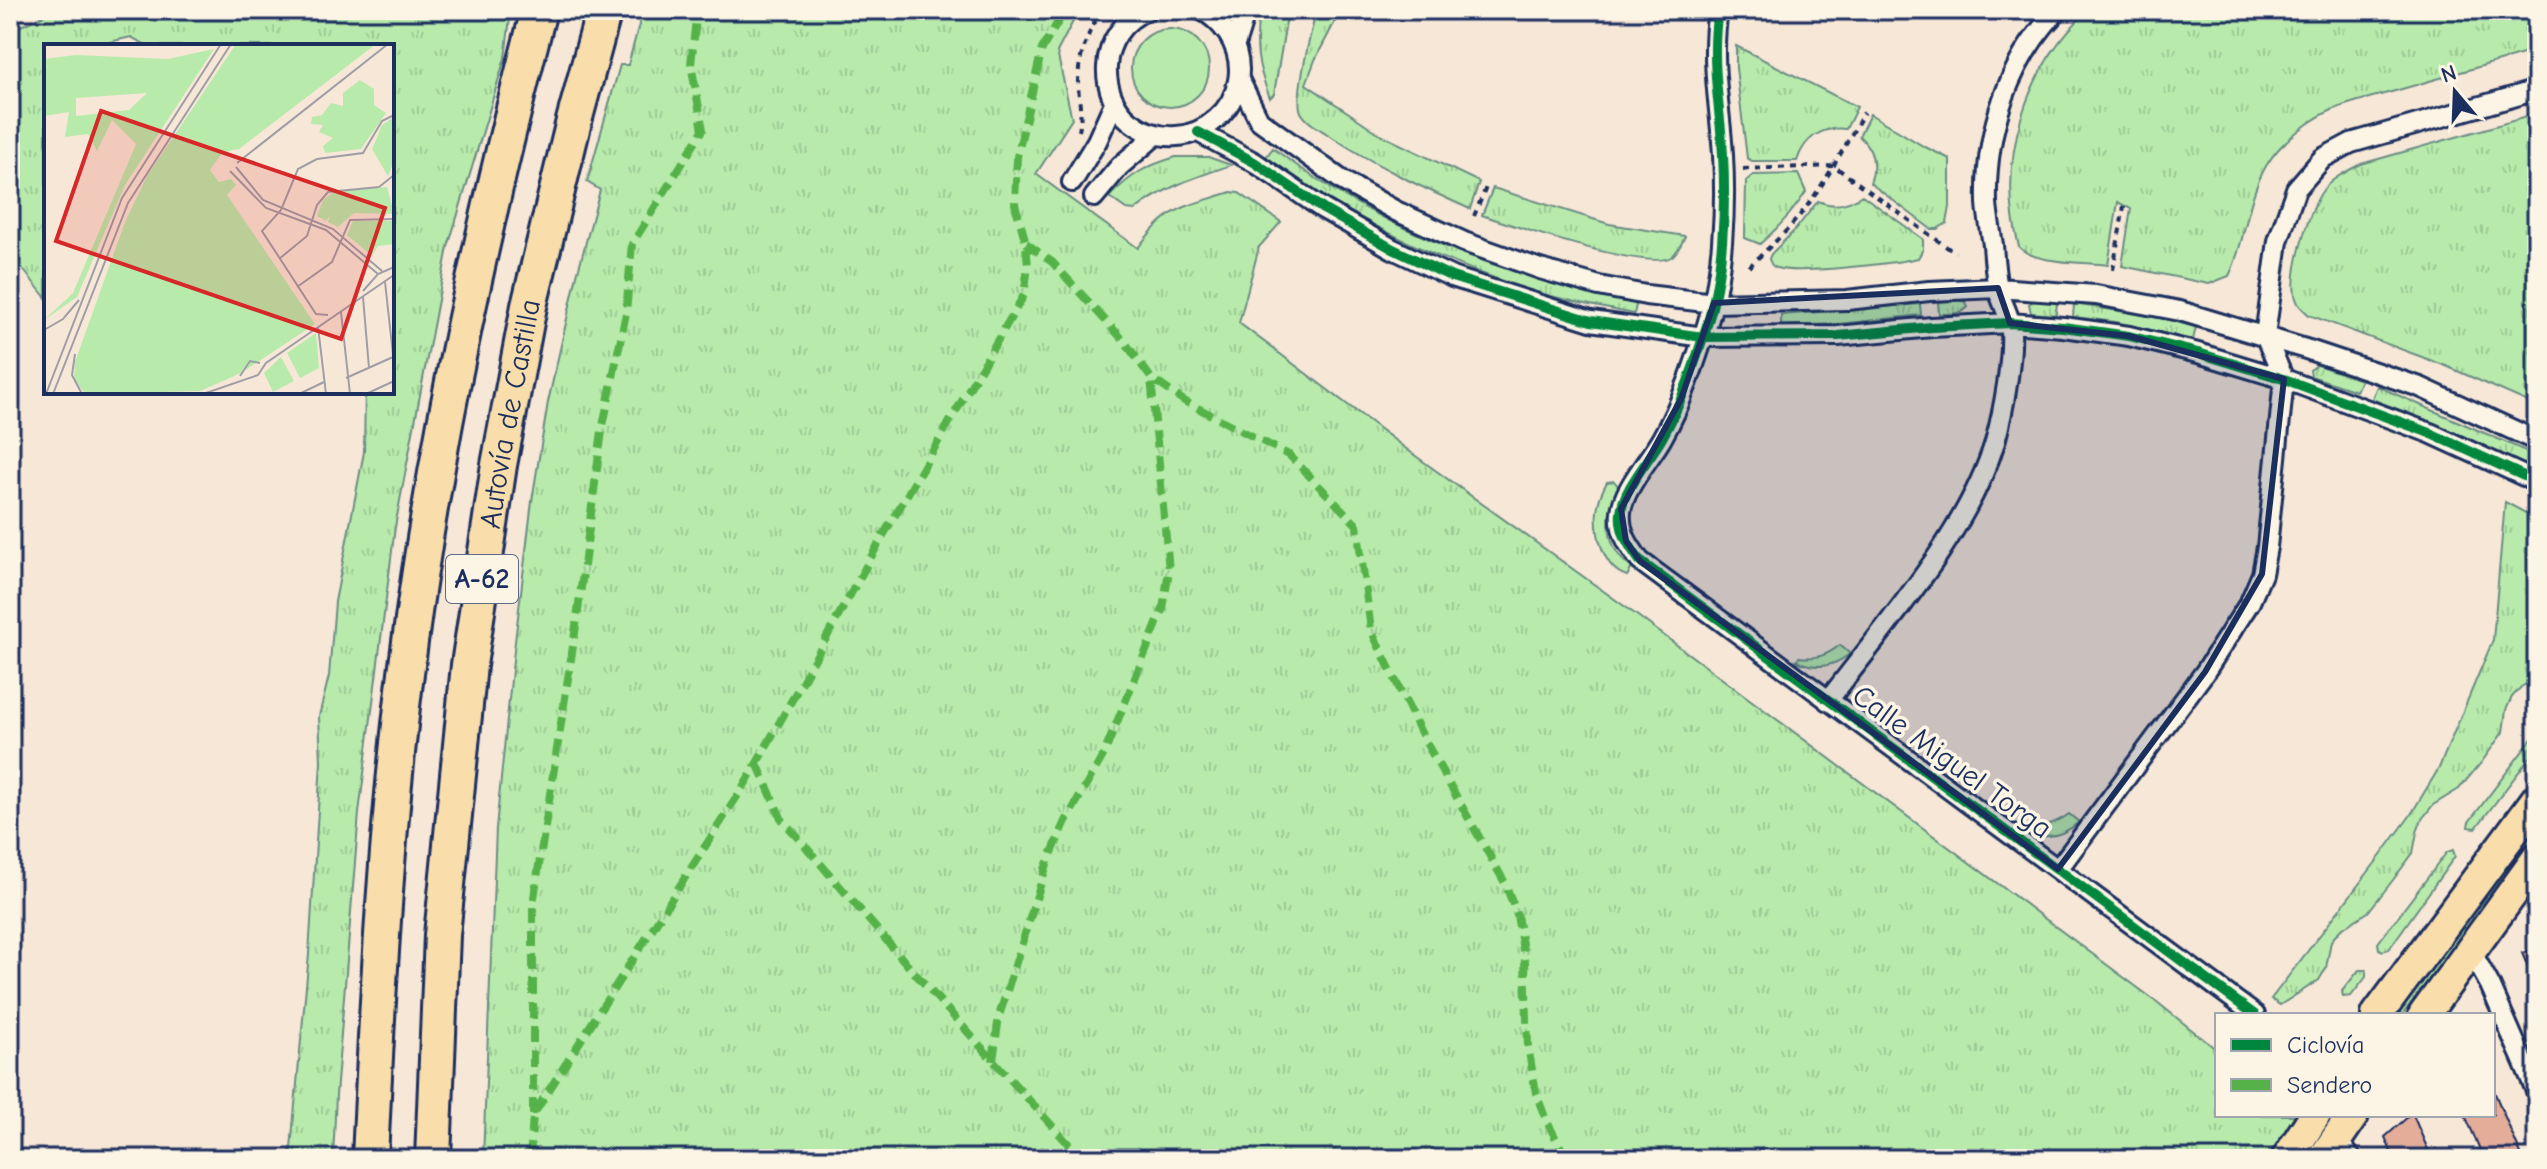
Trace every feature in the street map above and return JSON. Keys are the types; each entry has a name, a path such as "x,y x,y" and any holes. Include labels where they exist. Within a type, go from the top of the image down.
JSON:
{"highway":[{"name":"Autovía de Castilla","path":"370,1159 380,941 410,642 439,450 472,285 539,10"},
{"name":"Autovía de Castilla","path":"433,1159 442,935 469,665 487,542 529,306 604,10"}],"main road":[{"path":"2377,1013 2537,799"},
{"path":"2425,1013 2537,859"},
{"path":"2287,1159 2314,1117"}],"street":[{"path":"1147,10 1136,14 1118,32 1108,54 1107,79 1114,103 1139,128 1156,135 1177,137 1198,132 1226,111 1239,79"},
{"path":"1201,10 1223,26 1235,45 1239,79 1259,120 1343,181 1396,211 1464,242 1540,269 1599,286 1714,303 1847,300 1929,291 1998,288 2096,295 2180,311 2420,387 2537,441"},
{"path":"1235,45 1246,10"},
{"path":"1703,337 1714,303 1721,248 1723,157 1713,39 1718,10"},
{"path":"1828,701 1957,525 1979,484 1995,441 2009,378 2010,323 1998,288 1987,205 1988,158 1994,126 2008,86 2039,29 2058,10"},
{"path":"2058,869 2205,672 2250,602 2262,574 2284,379 2265,336 2278,241 2296,189 2323,158 2351,143 2537,90"},
{"path":"1072,182 1097,141 1114,103"},
{"path":"1198,132 1254,162 1393,249 1452,277 1591,321 1703,337 1838,336 2010,323 2129,336 2284,379 2430,433 2537,482"},
{"path":"1094,197 1120,166 1156,135"},
{"name":"Calle Miguel Torga","path":"1703,337 1684,392 1621,509 1626,541 1640,561 2252,1013"},
{"path":"2470,949 2490,985 2537,1093"}],"path":[{"path":"1077,141 1083,116 1078,83 1081,56 1087,35 1101,10"},
{"path":"1749,267 1786,231 1834,166 1864,112"},
{"path":"1743,169 1834,166 1955,253"},
{"path":"1474,216 1487,185"},
{"path":"2113,270 2124,206"}],"highlighted area":[{"path":"1998,288 2010,323 2129,336 2284,379 2262,574 2205,672 2058,869 1640,561 1626,541 1621,509 1681,399 1714,303"}],"green space":[{"path":"55,10 511,10 505,58 448,247 395,527 359,813 333,1159 290,1159 309,954 321,762 319,716 329,676 335,602 364,452 365,394 394,394 394,44 144,44 131,37 105,44 44,44 44,296 10,253 10,31"},
{"path":"643,10 1079,10 1057,52 1072,119 1036,174 1138,248 1159,223 1178,210 1231,192 1239,193 1281,222 1259,247 1239,323 1417,457 1627,608 2215,1048 2215,1117 2299,1118 2269,1159 483,1159 496,828 532,501 548,402 600,190 587,182 620,65 628,65"},
{"path":"1259,10 1288,10 1274,94 1270,98 1258,55"},
{"path":"1317,10 1341,10 1306,84 1383,136 1479,182 1470,209 1363,156 1303,116 1299,104 1300,93"},
{"path":"2089,10 2537,10 2537,50 2350,103 2309,123 2285,142 2266,166 2254,193 2229,276 2209,284 2122,266 2131,209 2118,202 2108,265 2036,257 2019,247 2011,182 2021,119 2047,60"},
{"path":"1170,29 1185,32 1198,40 1206,53 1209,68 1206,83 1198,96 1185,104 1170,107 1155,104 1142,96 1134,83 1131,68 1134,53 1142,40 1155,32"},
{"path":"1736,46 1857,107 1846,129 1815,135 1804,146 1797,161 1752,161 1747,158"},
{"path":"1870,114 1950,159 1947,223 1931,229 1870,183 1872,158 1868,146 1859,136"},
{"path":"2537,114 2537,406 2446,366 2309,315 2301,307 2295,291 2300,247 2316,203 2334,180 2361,164"},
{"path":"1273,148 1313,177 1400,226 1492,264 1540,279 1637,301 1634,314 1533,291 1428,251 1361,218 1297,179 1266,157"},
{"path":"1176,157 1208,157 1231,165 1169,189 1135,210 1126,209 1109,197 1140,172"},
{"path":"1798,174 1806,192 1790,213 1760,244 1745,238 1746,181 1753,175"},
{"path":"1493,188 1609,224 1685,236 1671,257 1657,260 1609,253 1482,215"},
{"path":"1862,195 1923,239 1923,249 1918,258 1824,269 1787,270 1772,265 1769,259 1771,254 1818,201 1841,204"},
{"path":"2034,301 2057,302 2056,315 2031,313 2029,304"},
{"path":"1938,302 1966,302 1968,307 1965,310 1955,314 1939,314"},
{"path":"1920,304 1921,315 1839,324 1781,326 1781,315"},
{"path":"2074,304 2157,317 2196,327 2193,340 2116,322 2073,317"},
{"path":"2317,365 2361,380 2356,391 2311,376 2310,370"},
{"path":"2377,386 2537,456 2537,471 2436,424 2372,399"},
{"path":"1614,481 1618,486 1609,519 1610,530 1616,551 1632,568 1627,576 1606,558 1597,529 1600,496 1607,482"},
{"path":"2505,502 2537,519 2537,678 2521,687 2512,697 2506,710 2503,732 2481,763 2459,789 2433,805 2422,819 2413,853 2368,912 2340,930 2331,941 2326,968 2319,980 2280,1005 2271,999 2410,816 2439,768 2493,640"},
{"path":"1840,645 1850,654 1836,662 1817,666 1796,661 1799,657 1825,654"},
{"path":"2537,732 2537,748 2476,828 2468,827 2469,822"},
{"path":"2069,814 2079,822 2059,834 2045,837 2023,831 2026,827 2049,824"},
{"path":"2537,823 2537,836 2404,1013 2395,1013"},
{"path":"2453,850 2455,856 2389,949 2379,949 2378,943 2447,852"},
{"path":"2359,970 2366,970 2366,977 2351,996 2343,997 2342,991"}],"building":[{"path":"2537,947 2537,981 2535,976 2532,977 2522,953"},
{"path":"2495,1094 2523,1159 2484,1159 2466,1117 2495,1117"},
{"path":"2408,1117 2414,1117 2432,1159 2394,1159 2385,1137"}],"marked path":[{"path":"533,1115 533,904 575,633 602,431 626,313 632,244 703,130 691,64 697,10"},
{"path":"530,1159 533,1115 747,781 880,541 1024,295 1028,266 1026,243 1015,204 1017,157 1042,49 1065,10"},
{"path":"1026,243 1052,262 1125,342 1151,378 1184,401 1289,455 1357,525 1371,630 1424,739 1505,883 1517,915 1525,962 1528,1046 1536,1093 1546,1120 1567,1159"},
{"path":"993,1061 999,1016 1047,864 1066,821 1104,754 1163,609 1169,570 1151,378"},
{"path":"757,763 781,818 911,969 1082,1159"}],"cycle path":[{"path":"1718,10 1715,65 1724,197 1717,285 1682,397 1662,438 1623,503 1622,526 1629,544 1640,561 2252,1013"},
{"path":"1198,132 1254,162 1323,209 1393,249 1452,277 1591,321 1703,337 1838,336 2010,323 2129,336 2284,379 2430,433 2537,482"}]}
